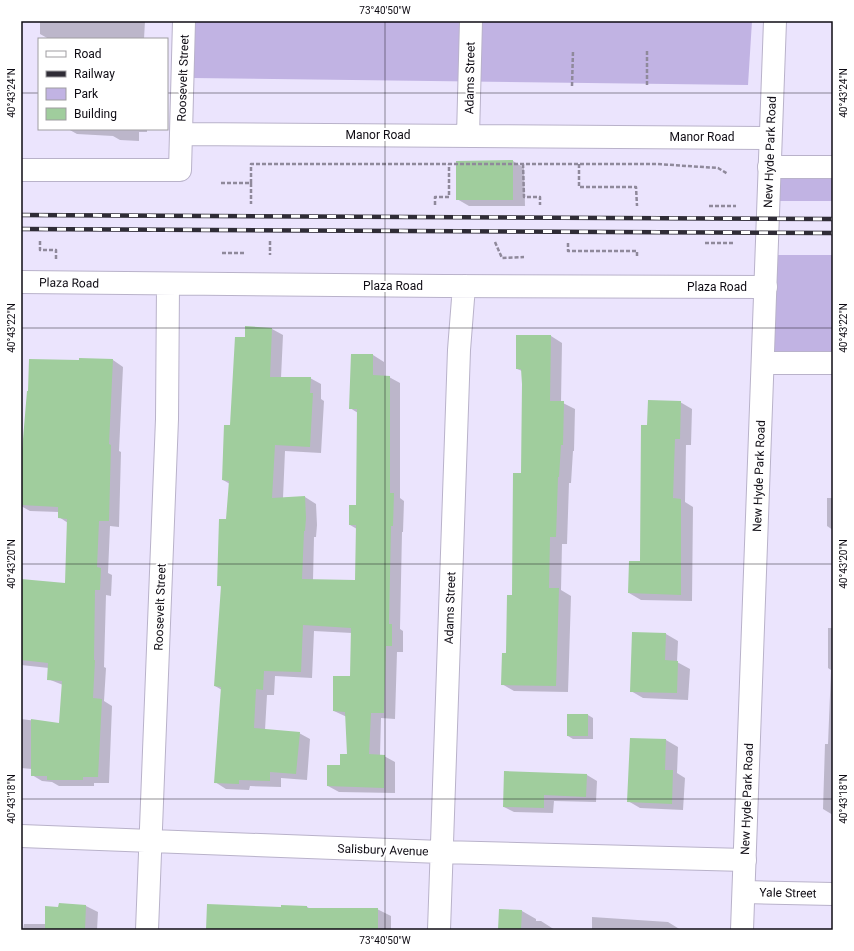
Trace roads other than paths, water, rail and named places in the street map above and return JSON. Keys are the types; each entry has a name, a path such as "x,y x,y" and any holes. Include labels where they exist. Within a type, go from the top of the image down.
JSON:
{"street":[{"name":"Roosevelt Street","path":"181,134 184,21"},
{"name":"Adams Street","path":"468,136 471,21"},
{"name":"New Hyde Park Road","path":"742,930 764,363 769,167 775,21"},
{"name":"Manor Road","path":"181,134 770,138"},
{"path":"21,170 180,170 181,134"},
{"path":"769,167 833,167"},
{"name":"Plaza Road","path":"21,282 168,285 766,287"},
{"name":"Roosevelt Street","path":"147,930 167,419 168,285"},
{"name":"Adams Street","path":"439,930 459,350 464,286"},
{"path":"764,363 833,363"},
{"name":"Salisbury Avenue","path":"21,836 441,852 745,860"},
{"name":"Yale Street","path":"744,892 833,894"}],"railway":[{"path":"21,215 833,219"},
{"path":"21,229 833,233"}]}
